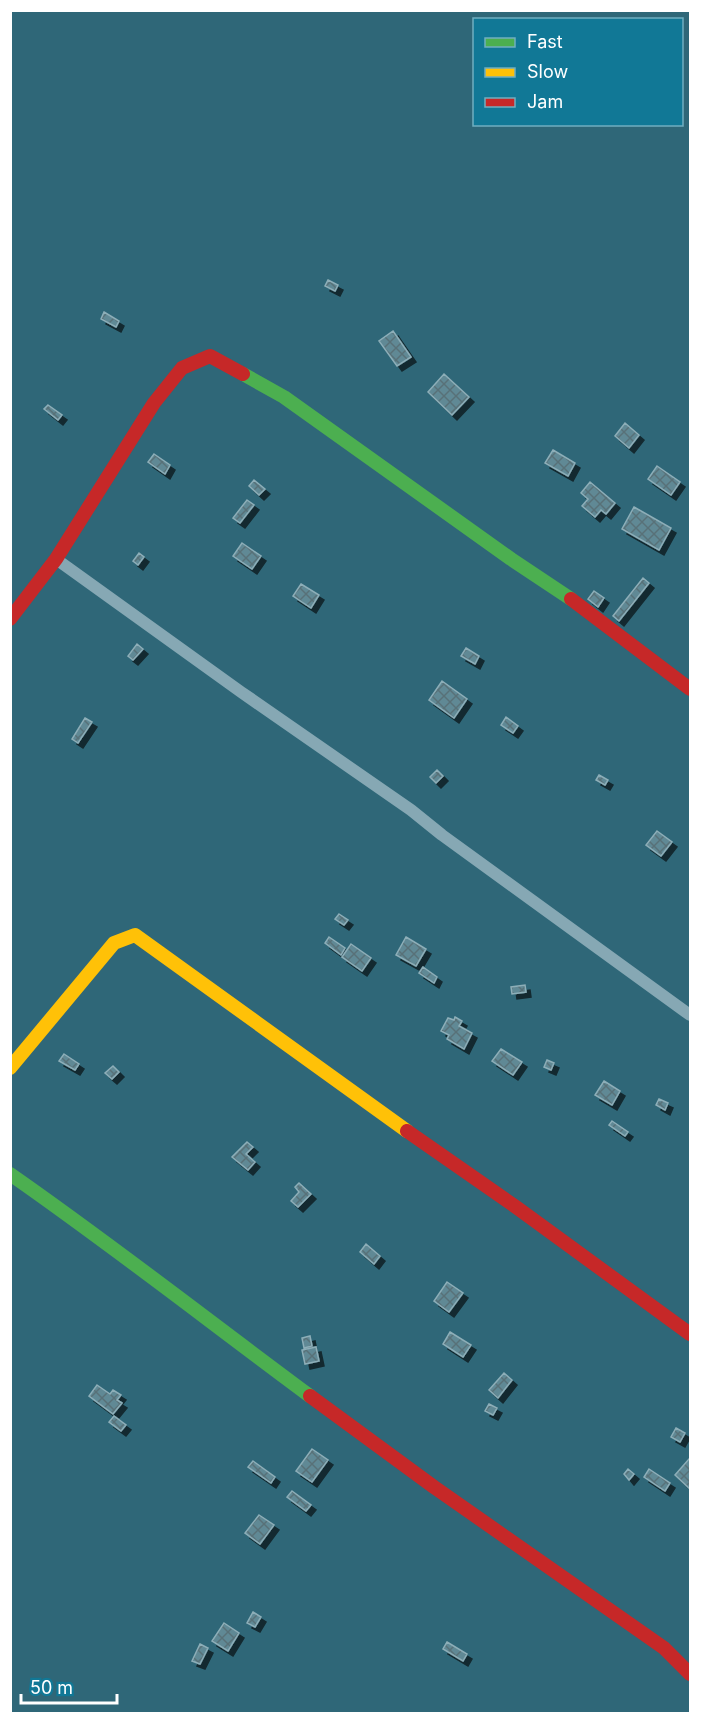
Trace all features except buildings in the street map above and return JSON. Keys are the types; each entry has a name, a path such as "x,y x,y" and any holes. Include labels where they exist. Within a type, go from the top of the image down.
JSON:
{"street":[{"path":"10,619 56,559 153,403 182,368 210,356 284,397 511,559 576,602 690,689"},
{"path":"56,559 411,810 690,1015"},
{"path":"10,1068 114,943 135,935 690,1334"},
{"path":"10,1174 80,1223 125,1259 435,1486 664,1648 690,1674"}],"traffic: fast":[{"path":"243,374 284,397 511,559 571,599"},
{"path":"10,1174 310,1396"}],"traffic: slow":[{"path":"10,1068 114,943 135,935 407,1131"}],"traffic: jam":[{"path":"10,619 56,559 154,403 182,368 210,356 243,374"},
{"path":"571,599 690,689"},
{"path":"407,1131 690,1334"},
{"path":"310,1396 434,1487 664,1648 690,1674"}]}
